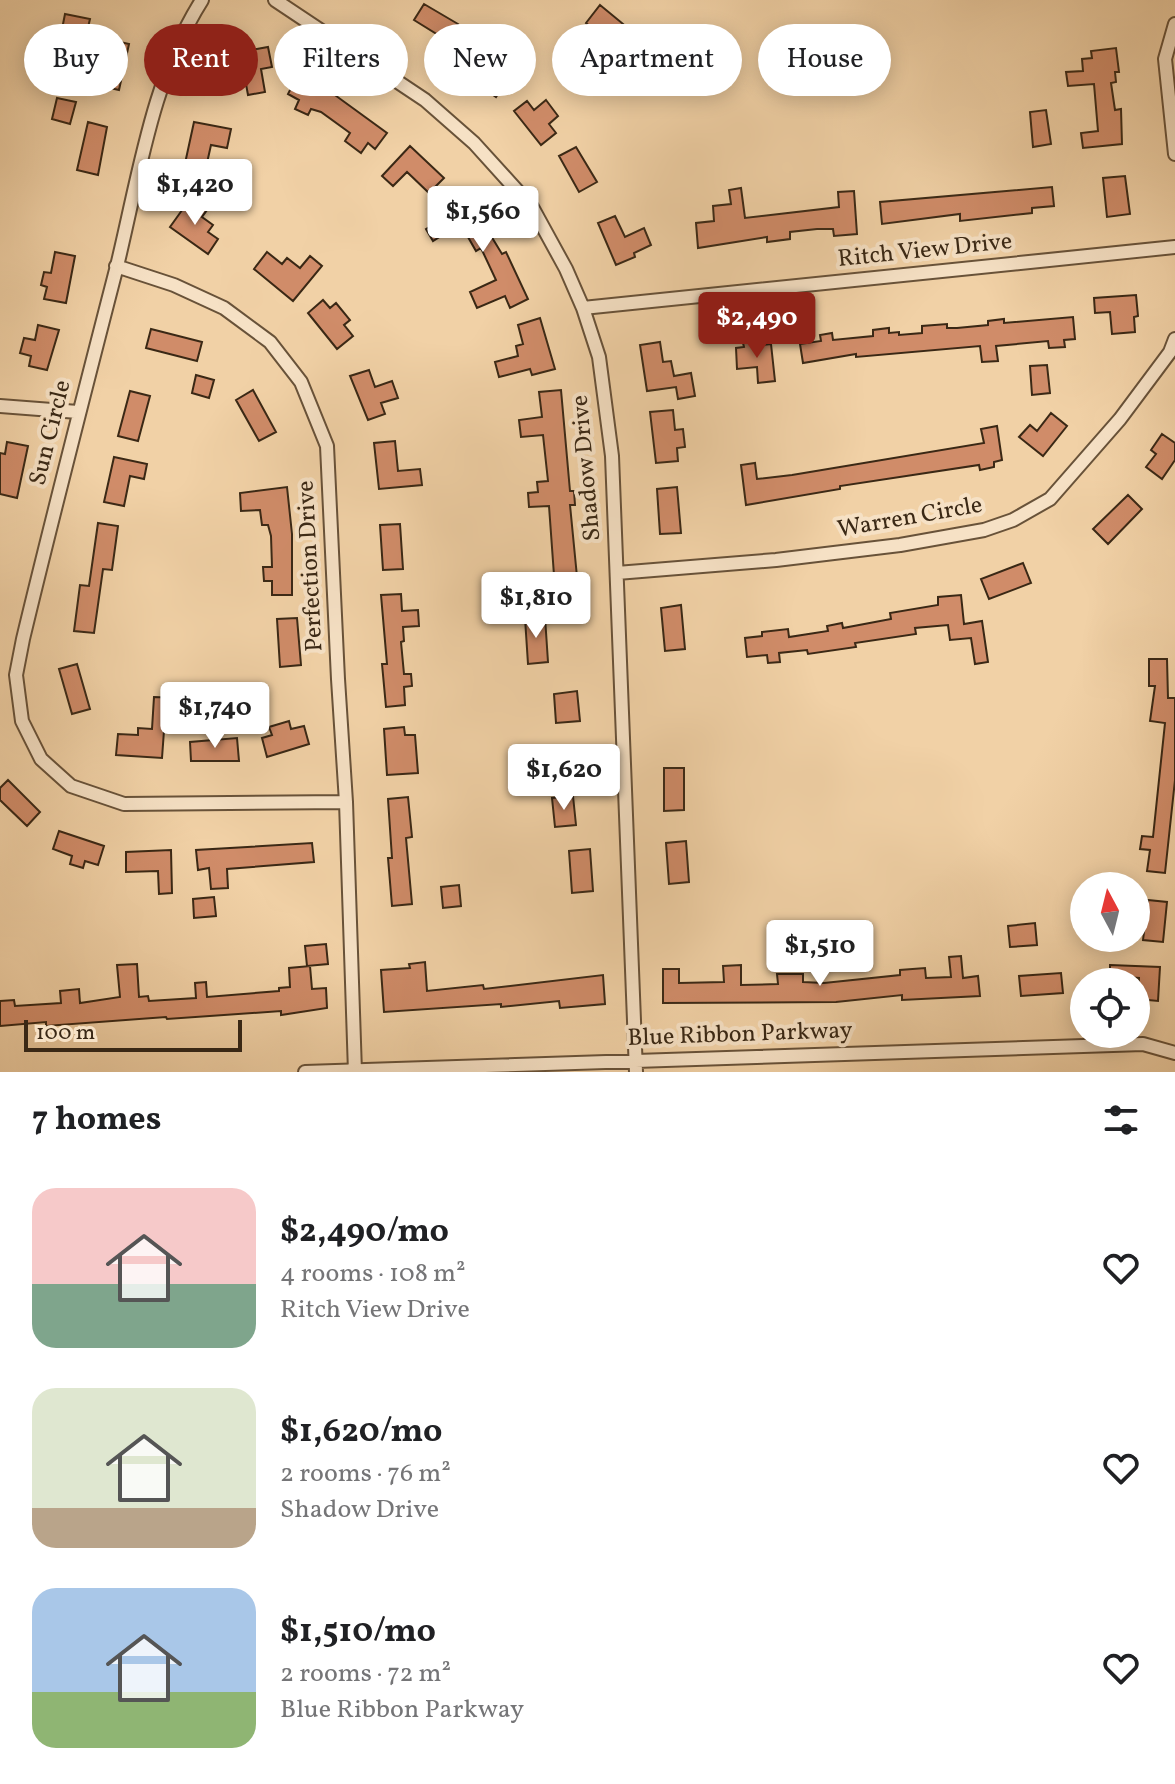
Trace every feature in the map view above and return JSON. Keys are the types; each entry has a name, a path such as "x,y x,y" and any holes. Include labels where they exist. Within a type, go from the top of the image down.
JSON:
{"street":[{"name":"Sun Circle","path":"202,0 183,29 153,114 78,412 16,675 22,721 41,759 71,786 124,804 346,802"},
{"name":"Shadow Drive","path":"275,0 425,100 474,143 532,207 566,269 583,308 599,357 612,456 636,1066"},
{"path":"1175,24 1165,59 1175,154"},
{"name":"Ritch View Drive","path":"583,308 1175,247"},
{"name":"Perfection Drive","path":"116,266 174,285 224,308 270,342 301,382 327,446 346,802 355,1071"},
{"name":"Warren Circle","path":"617,573 776,560 900,545 984,530 1013,520 1050,499 1120,419 1170,352 1175,339"},
{"path":"0,406 78,412"},
{"name":"Blue Ribbon Parkway","path":"305,1072 636,1066 1143,1044 1175,1053"}],"building":[{"path":"424,4 458,24 424,26 414,20"},
{"path":"600,5 623,24 587,24"},
{"path":"65,14 90,19 89,24 63,24"},
{"path":"268,47 272,67 261,69 265,92 258,93 258,49"},
{"path":"1116,48 1119,72 1115,72 1116,82 1111,83 1115,110 1121,109 1122,144 1083,148 1081,133 1098,131 1094,84 1068,86 1066,72 1083,71 1082,59 1092,58 1091,51"},
{"path":"292,96 336,96 387,133 375,149 368,143 361,153 345,141 350,133 321,112 311,109 308,115 295,109 299,100"},
{"path":"57,98 76,102 70,124 52,119"},
{"path":"546,100 558,116 549,124 556,133 541,145 514,111 527,101 534,110"},
{"path":"1046,110 1051,144 1033,147 1030,112"},
{"path":"88,122 107,127 98,175 77,170"},
{"path":"194,122 231,129 227,148 211,145 205,172 184,168"},
{"path":"410,146 444,178 429,193 407,172 393,186 382,176"},
{"path":"576,147 597,182 579,192 559,156"},
{"path":"1125,176 1130,214 1107,217 1103,178"},
{"path":"1052,187 1054,206 1032,208 1032,213 960,221 960,214 882,224 880,202"},
{"path":"741,188 745,218 839,207 838,192 854,191 857,234 834,236 833,229 817,229 790,232 790,239 767,242 767,237 698,248 696,223 714,221 713,206 731,204 729,190"},
{"path":"464,197 472,211 477,208 485,220 482,221 502,254 506,252 528,299 510,308 505,296 477,308 470,292 496,280 481,248 476,251 464,230 456,235 452,229 433,241 426,229 449,215 446,208"},
{"path":"190,199 207,210 202,217 213,225 208,232 218,239 208,254 170,227"},
{"path":"615,216 625,237 644,228 651,245 634,253 635,257 616,265 598,223"},
{"path":"55,252 75,256 66,303 44,299 47,287 41,285 44,272 51,273"},
{"path":"267,252 282,264 287,258 300,268 310,256 322,266 293,301 254,269"},
{"path":"1136,295 1138,316 1134,317 1135,332 1112,334 1110,312 1095,313 1094,298"},
{"path":"323,300 330,308 336,303 350,320 344,325 353,336 337,349 308,313"},
{"path":"1073,317 1075,339 1064,340 1065,347 1049,348 1048,341 996,346 998,361 982,362 980,346 856,357 856,354 803,363 800,344 821,341 820,335 832,333 833,340 873,336 873,330 889,328 889,333 899,332 899,335 922,333 922,326 947,324 947,328 957,328 988,325 988,321 1004,319 1004,323"},
{"path":"540,318 555,369 532,375 530,369 499,377 495,362 518,356 516,346 523,344 518,325"},
{"path":"38,325 59,330 47,370 29,366 31,356 20,353 24,338 35,340"},
{"path":"151,329 202,342 197,361 146,348"},
{"path":"761,341 761,345 771,344 775,381 758,383 757,367 737,369 736,348 744,347 743,343"},
{"path":"660,342 663,362 671,361 674,376 691,373 695,396 678,399 676,387 647,391 640,345"},
{"path":"1047,365 1050,393 1032,395 1030,366"},
{"path":"369,370 375,387 392,381 398,398 381,403 385,414 368,420 350,376"},
{"path":"196,375 214,380 209,398 192,393"},
{"path":"253,390 276,432 259,441 236,400"},
{"path":"561,390 570,491 574,491 575,505 570,505 578,587 555,589 549,506 529,507 528,493 538,492 537,482 548,481 543,435 521,437 519,420 542,417 539,392"},
{"path":"130,391 150,396 138,441 118,436"},
{"path":"673,410 675,430 683,429 685,447 677,448 678,461 656,463 650,412"},
{"path":"1051,413 1067,426 1043,456 1019,437 1030,425 1037,431"},
{"path":"997,426 1002,460 994,462 994,467 980,470 979,465 840,486 840,489 746,505 741,465 755,463 757,479 792,475 984,443 981,429"},
{"path":"1162,434 1175,443 1175,460 1162,479 1146,467 1156,454 1151,450"},
{"path":"395,441 398,471 420,469 422,485 379,489 374,443"},
{"path":"7,442 28,446 17,498 0,494 0,453 5,454"},
{"path":"114,457 147,464 144,479 130,476 124,506 104,502"},
{"path":"287,487 292,534 292,595 272,595 272,581 264,581 263,567 272,567 268,525 262,525 260,510 241,511 240,493"},
{"path":"677,487 681,533 660,534 657,489"},
{"path":"1128,495 1142,509 1108,544 1093,529"},
{"path":"98,523 118,526 112,570 103,569 94,633 74,631 80,585 89,586"},
{"path":"400,524 403,569 383,570 380,525"},
{"path":"1023,563 1031,583 989,599 981,579"},
{"path":"401,594 402,611 418,610 419,626 403,627 404,641 401,642 404,674 411,674 412,686 404,687 405,705 386,707 382,664 387,664 381,595"},
{"path":"961,595 964,624 982,621 988,662 975,664 971,638 950,640 948,625 915,628 916,634 855,643 856,647 808,654 807,650 779,653 780,662 768,663 767,655 747,657 745,638 762,636 762,632 788,629 789,637 828,631 827,626 842,623 843,628 891,619 890,613 938,605 938,597"},
{"path":"681,605 685,649 665,651 661,608"},
{"path":"545,617 548,662 528,664 525,618"},
{"path":"297,618 301,665 280,667 277,619"},
{"path":"1149,659 1167,659 1168,698 1175,698 1175,780 1165,873 1147,871 1150,850 1140,849 1142,836 1153,837 1165,723 1150,721 1155,686 1149,686"},
{"path":"77,664 90,709 72,714 59,669"},
{"path":"577,691 580,721 556,723 554,694"},
{"path":"154,697 177,698 175,717 165,717 162,758 116,755 118,734 138,735 138,728 152,729"},
{"path":"289,721 291,729 304,726 309,744 267,757 262,738 272,735 269,727"},
{"path":"404,727 405,735 415,735 418,773 387,775 384,729"},
{"path":"237,738 239,761 191,761 190,742"},
{"path":"664,768 684,768 684,810 664,811"},
{"path":"8,780 40,812 27,826 0,800 0,788"},
{"path":"573,796 576,825 555,827 552,798"},
{"path":"408,797 412,837 406,838 412,904 392,906 388,799"},
{"path":"59,831 104,846 98,865 85,861 83,868 70,864 72,856 53,849"},
{"path":"686,841 689,882 669,884 666,843"},
{"path":"312,843 314,862 227,869 228,888 211,889 209,868 198,870 196,850"},
{"path":"590,849 593,891 572,893 569,851"},
{"path":"171,850 172,893 159,894 158,871 126,872 126,852"},
{"path":"459,885 461,906 443,908 441,887"},
{"path":"214,897 216,916 194,918 193,899"},
{"path":"1150,900 1167,902 1163,942 1150,941"},
{"path":"1035,923 1037,945 1010,947 1008,926"},
{"path":"326,944 328,964 307,966 305,946"},
{"path":"961,956 963,978 978,976 980,996 902,1000 902,995 836,1002 663,1003 663,969 679,969 679,983 724,982 723,966 741,965 741,985 778,984 777,974 803,974 803,982 824,983 900,975 900,970 925,968 926,978 951,977 949,957"},
{"path":"425,962 427,991 483,985 484,989 603,975 605,1004 560,1008 559,1001 384,1012 381,970 410,968 409,964"},
{"path":"137,964 139,997 148,996 149,1001 196,998 195,983 206,982 207,997 279,991 279,988 290,987 289,968 310,966 312,989 326,988 327,1008 281,1015 281,1011 46,1026 46,1022 0,1026 0,1001 14,1000 15,1006 61,1003 60,991 79,989 80,1003 120,997 117,965"},
{"path":"1110,965 1160,967 1158,1001 1150,1000 1150,968 1110,968"},
{"path":"1061,973 1063,993 1021,996 1019,976"}]}
